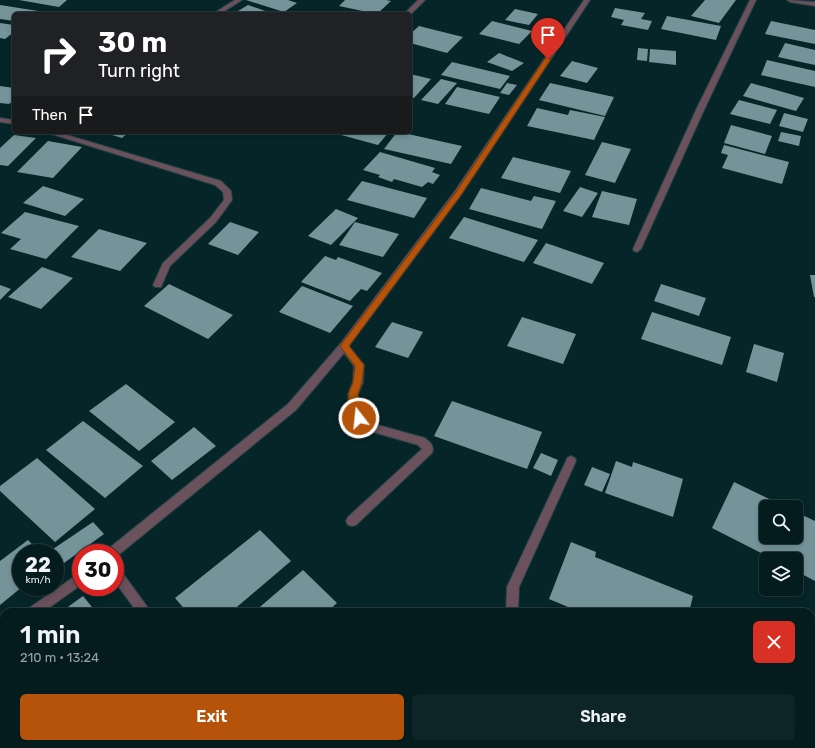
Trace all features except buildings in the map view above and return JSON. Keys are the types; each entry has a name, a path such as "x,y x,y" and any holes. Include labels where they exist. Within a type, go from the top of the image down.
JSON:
{"street":[{"path":"218,12 239,0"},
{"path":"409,12 422,0"},
{"path":"123,544 292,407 344,346 458,193 587,0"},
{"path":"637,249 700,110 753,0"},
{"path":"790,0 815,4"},
{"path":"0,120 12,122"},
{"path":"56,134 218,183 227,191 228,200 213,220 166,265 158,285"},
{"path":"344,346 360,365 358,382 353,394 354,411 363,424 421,441 427,445 428,450 352,521"},
{"path":"512,608 513,587 571,461"},
{"path":"39,608 72,584"},
{"path":"124,584 142,608"}],"route":[{"path":"359,418 354,411 353,394 358,382 360,365 344,346 458,193 548,59"}]}
